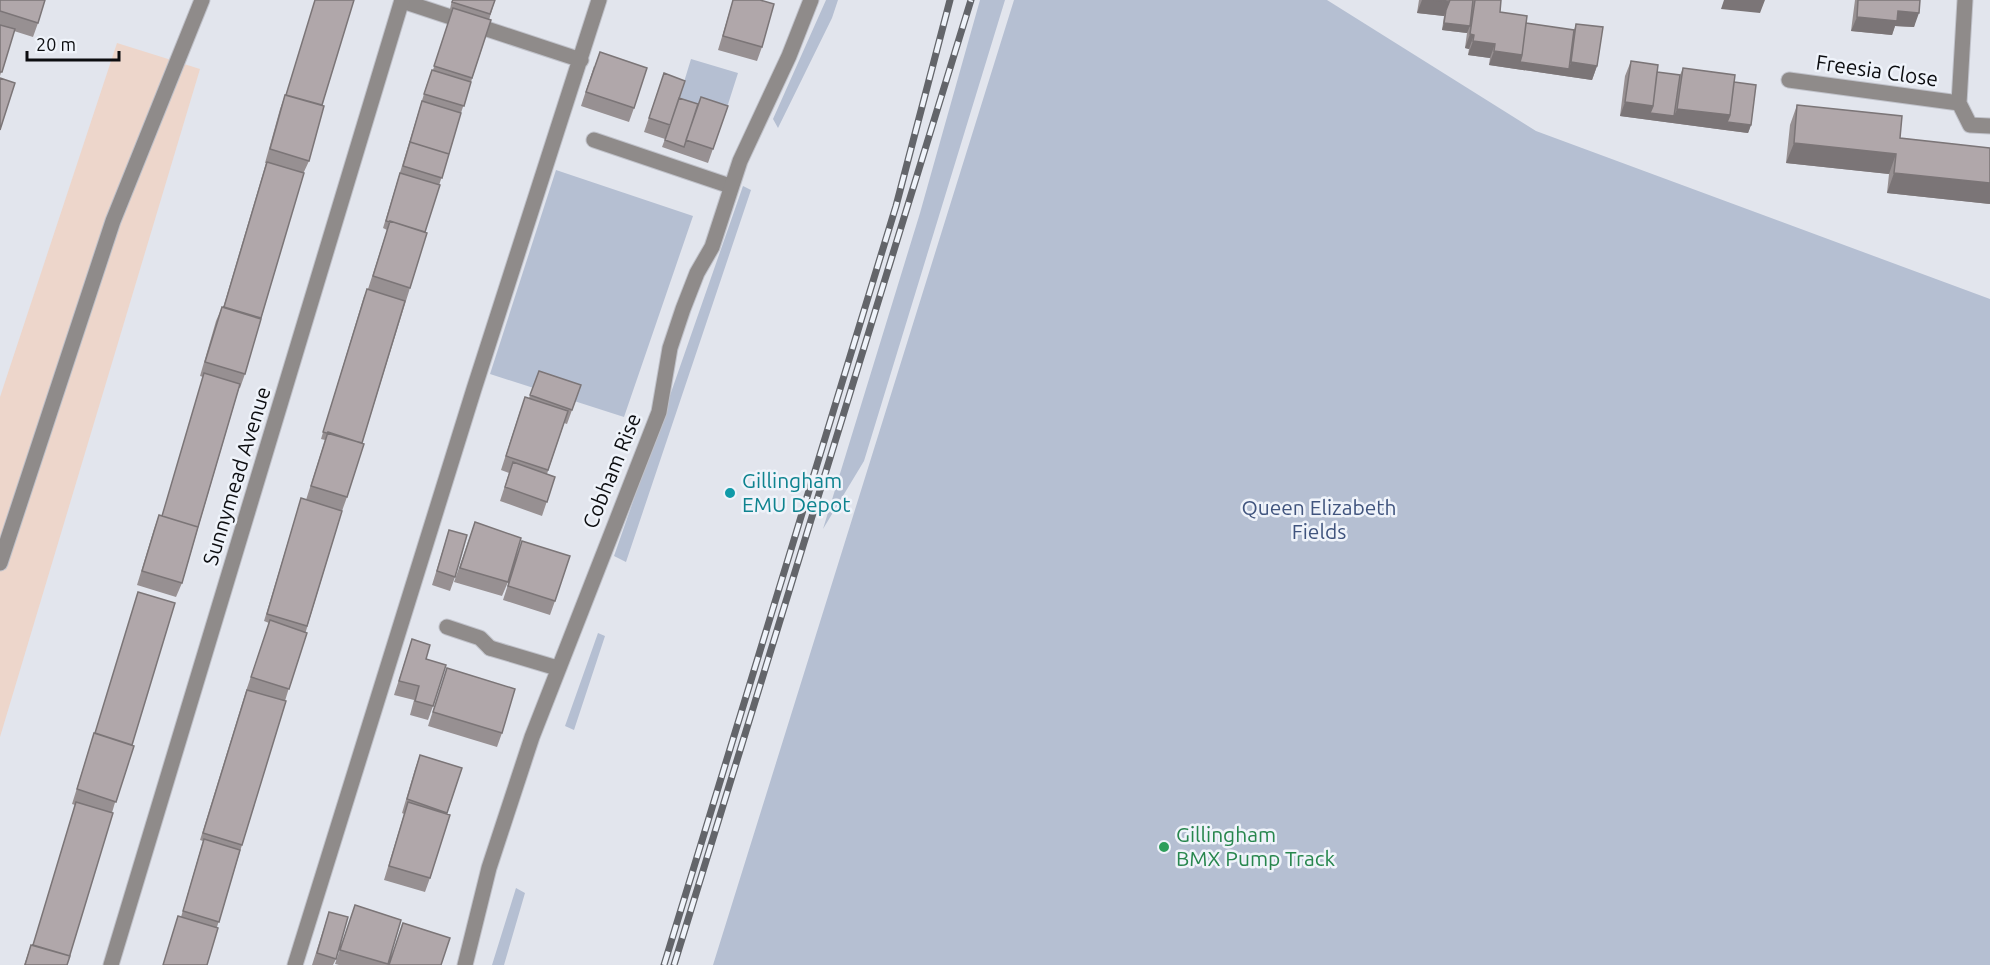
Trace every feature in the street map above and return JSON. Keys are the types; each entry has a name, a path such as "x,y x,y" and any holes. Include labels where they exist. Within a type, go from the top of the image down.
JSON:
{"street":[{"path":"0,563 113,221 202,0"},
{"path":"295,965 470,400 599,0"},
{"name":"Cobham Rise","path":"465,965 489,868 556,668 660,409 673,338 696,275 712,247 730,186 789,56 811,0"},
{"name":"Freesia Close","path":"1965,0 1959,103 1970,125 1990,126"},
{"path":"402,1 581,60"},
{"name":"Sunnymead Avenue","path":"111,965 402,1"},
{"name":"Freesia Close","path":"1789,80 1959,103"},
{"path":"594,140 730,186"},
{"path":"447,627 480,638 490,648 556,668"}],"shaded area":[{"path":"117,43 200,69 0,737 0,397"}],"green space":[{"path":"826,0 838,0 832,18 778,128 773,119"},
{"path":"980,0 1005,0 864,461 823,529 920,213"},
{"name":"Queen Elizabeth Fields","path":"1014,0 1327,0 1536,131 1990,299 1990,965 713,965"},
{"path":"691,59 738,73 723,120 677,105"},
{"path":"556,170 693,216 624,417 490,374"},
{"path":"743,186 751,190 626,562 614,556"},
{"path":"598,633 605,636 574,730 565,726"},
{"path":"516,888 525,893 504,965 492,965"}],"building":[{"path":"0,0 45,0 38,23 0,11"},
{"path":"315,0 354,0 322,105 286,95"},
{"path":"453,0 495,0 490,14 452,2"},
{"path":"733,0 760,0 774,4 762,47 723,36"},
{"path":"1450,0 1473,0 1470,26 1444,23"},
{"path":"1475,0 1501,0 1500,12 1527,16 1522,55 1494,51 1495,44 1473,41 1474,35 1470,34"},
{"path":"1858,0 1920,0 1919,13 1898,11 1897,21 1857,17"},
{"path":"453,8 491,20 472,78 434,66"},
{"path":"1526,23 1574,30 1569,69 1520,62"},
{"path":"1576,24 1603,27 1597,66 1571,62"},
{"path":"0,25 15,29 2,72 0,72"},
{"path":"600,52 647,68 634,108 586,92"},
{"path":"1631,61 1658,65 1653,106 1625,102"},
{"path":"1683,68 1735,75 1730,115 1677,109"},
{"path":"432,70 471,82 464,106 424,94"},
{"path":"1657,72 1680,75 1674,116 1650,113"},
{"path":"664,73 685,81 670,125 649,118"},
{"path":"0,78 15,83 0,130"},
{"path":"1734,82 1756,85 1751,125 1727,122"},
{"path":"285,95 324,106 309,161 270,149"},
{"path":"701,97 728,106 713,149 686,140"},
{"path":"679,98 698,104 684,147 665,140"},
{"path":"422,101 461,113 449,154 410,142"},
{"path":"1797,105 1902,116 1900,138 1990,148 1990,183 1894,173 1896,154 1794,143"},
{"path":"410,142 449,154 442,178 403,166"},
{"path":"267,162 304,173 261,318 224,307"},
{"path":"400,173 440,185 425,232 386,221"},
{"path":"390,221 427,233 410,288 373,276"},
{"path":"367,289 405,301 362,443 323,432"},
{"path":"222,307 261,319 245,374 205,362"},
{"path":"539,371 581,385 572,410 530,395"},
{"path":"204,373 240,384 198,527 162,516"},
{"path":"525,397 568,411 548,470 506,456"},
{"path":"328,432 364,444 347,497 311,486"},
{"path":"513,462 555,477 547,502 505,487"},
{"path":"301,498 342,511 307,626 267,614"},
{"path":"159,515 198,527 182,583 142,571"},
{"path":"475,522 521,538 508,582 460,568"},
{"path":"449,530 467,535 455,577 437,571"},
{"path":"522,541 570,556 555,601 508,586"},
{"path":"138,592 175,603 132,745 95,733"},
{"path":"270,620 307,633 289,689 251,677"},
{"path":"412,639 430,645 426,659 446,665 433,706 415,701 419,686 399,681"},
{"path":"447,668 515,689 502,733 433,712"},
{"path":"247,690 286,701 242,845 203,833"},
{"path":"94,733 134,746 116,802 77,789"},
{"path":"420,755 462,768 447,813 407,799"},
{"path":"76,802 113,813 70,956 33,945"},
{"path":"408,802 450,815 430,878 389,866"},
{"path":"204,839 240,850 219,922 183,911"},
{"path":"355,905 401,920 388,964 340,950"},
{"path":"329,912 348,917 336,959 317,953"},
{"path":"178,916 218,928 207,965 163,965"},
{"path":"403,923 450,938 441,965 389,965"},
{"path":"31,945 70,956 67,965 25,965"}],"railway":[{"path":"664,965 896,206 950,0"},
{"path":"674,965 971,0"}],"place":[{"name":"Gillingham EMU Depot","path":"730,493"},
{"name":"Gillingham BMX Pump Track","path":"1164,847"}]}
